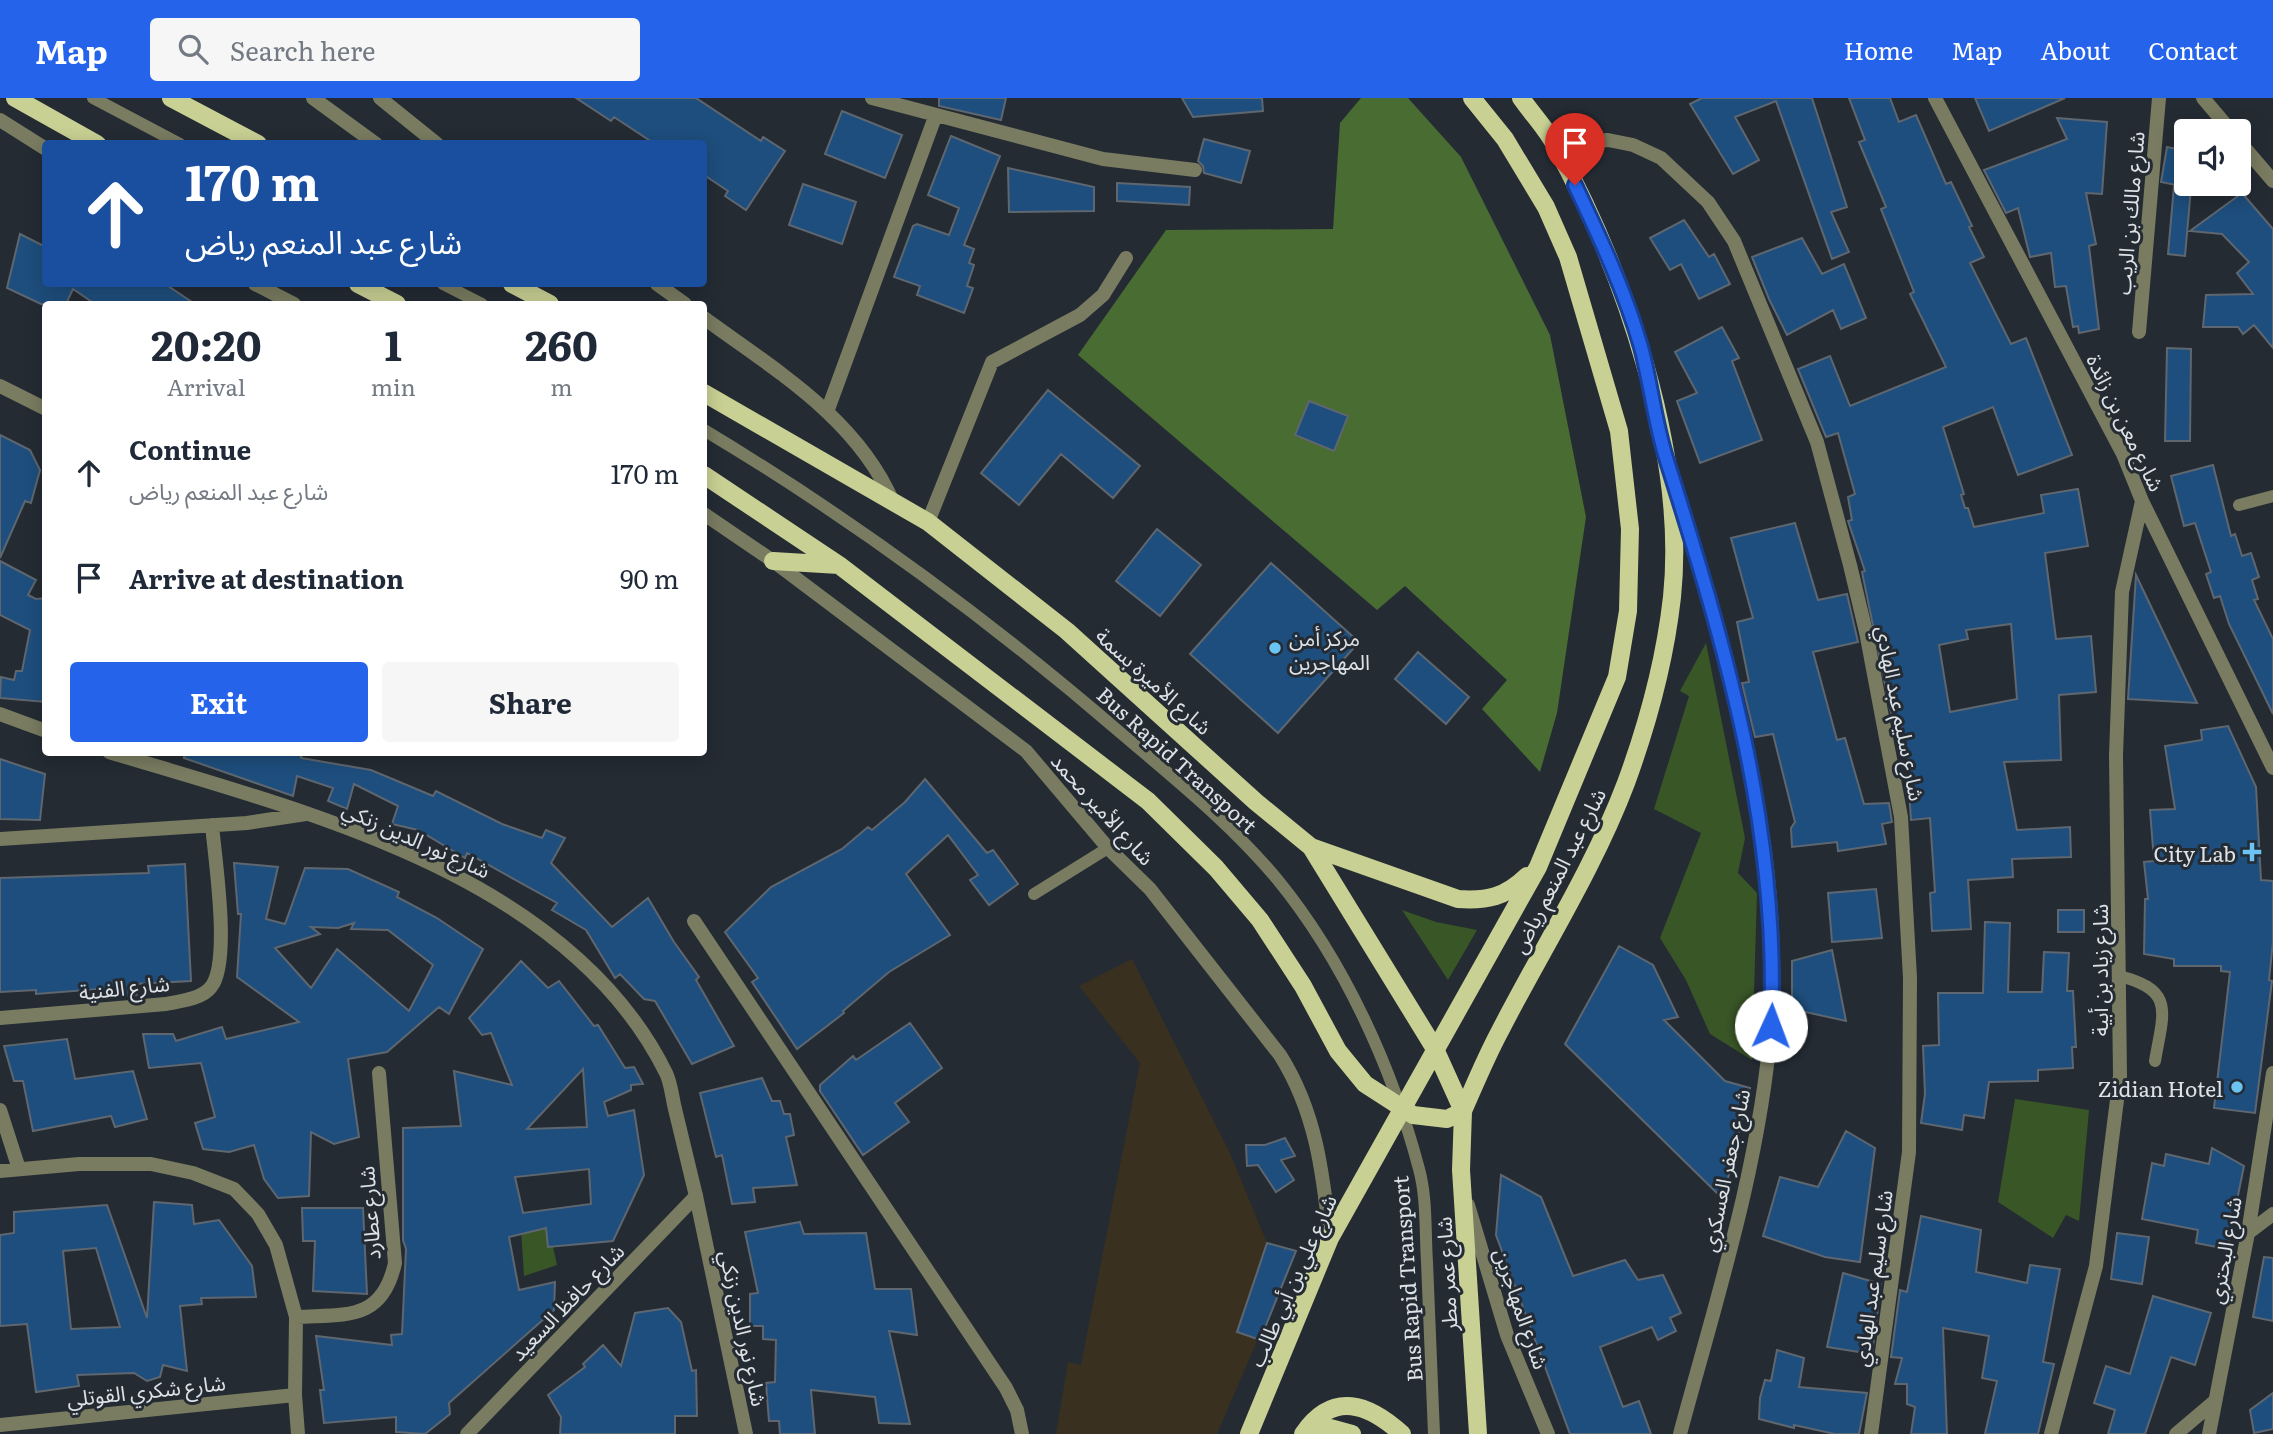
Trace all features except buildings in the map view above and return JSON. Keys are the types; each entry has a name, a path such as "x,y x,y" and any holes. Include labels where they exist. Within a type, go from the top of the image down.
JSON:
{"main road":[{"path":"15,98 83,139"},
{"path":"171,98 250,140"},
{"name":"شارع عبد المنعم رياض","path":"1401,1111 1538,867 1617,677 1628,611 1630,529 1619,431 1568,257 1546,206 1519,161 1472,98"},
{"name":"شارع عبد المنعم رياض","path":"1463,1111 1498,1034 1595,855 1625,784 1650,714 1672,596 1673,536 1666,460 1640,346 1604,247 1555,144 1521,98"},
{"path":"364,287 391,301"},
{"path":"518,287 543,301"},
{"path":"530,287 545,301"},
{"name":"شارع الأميرة بسمة","path":"707,395 928,522 1067,631 1256,802 1311,847 1435,1049 1463,1111"},
{"path":"707,477 839,565 1148,801 1216,868 1259,920 1303,986 1350,1068 1365,1084 1401,1111 1437,1119 1463,1111"},
{"path":"773,561 839,565"},
{"path":"1311,847 1458,899 1483,901 1499,897 1538,867"},
{"name":"شارع علي بن أبي طالب","path":"1249,1434 1330,1238 1401,1111"},
{"name":"شارع عمر مطر","path":"1463,1111 1464,1195 1478,1434"},
{"path":"1303,1434 1328,1409 1341,1405 1363,1407 1402,1434"},
{"path":"1309,1434 1330,1428 1352,1434"}],"street":[{"path":"313,98 371,140"},
{"path":"380,98 433,140"},
{"path":"872,98 935,117 1102,159 1195,170"},
{"name":"شارع معن بن زائدة","path":"1936,98 2123,454 2142,501 2273,768"},
{"name":"شارع مالك بن الريب","path":"2139,332 2159,98"},
{"path":"2203,98 2221,119"},
{"path":"827,412 935,117"},
{"path":"0,120 42,146"},
{"name":"شارع سليم عبد الهادي","path":"1555,144 1608,140 1633,145 1661,158 1708,202 1734,241 1817,442 1850,565 1866,632 1901,817 1910,990 1909,1152 1871,1434"},
{"path":"2251,155 2273,181"},
{"path":"928,522 992,362 1080,315 1103,295 1126,258"},
{"path":"261,287 288,301"},
{"path":"661,287 681,301"},
{"path":"707,320 848,430 870,456 893,502"},
{"path":"0,386 42,407"},
{"name":"شارع جعفر العسكري","path":"1666,460 1702,570 1747,750 1764,836 1773,941 1771,1026 1757,1127 1722,1279 1680,1434"},
{"name":"شارع زياد بن أبية","path":"2051,1434 2096,1266 2120,1076 2116,755 2122,592 2142,501"},
{"name":"شارع الأمير محمد","path":"707,516 773,561 1026,751 1108,848 1150,889 1280,1055 1294,1077 1307,1104 1321,1160 1330,1238"},
{"path":"0,714 42,730"},
{"path":"122,756 310,814"},
{"name":"شارع نور الدين زنكي","path":"0,839 212,825 310,814 465,879 526,916 606,988 667,1074 696,1196 746,1434"},
{"name":"شارع الفنية","path":"0,1018 166,1004 193,999 210,989 218,974 221,940 212,825"},
{"path":"694,921 1006,1388 1017,1410 1022,1434"},
{"name":"شارع عطارد","path":"296,1317 354,1314 372,1307 391,1279 395,1263 379,1073"},
{"name":"شارع البحتري","path":"2209,1434 2248,1233 2273,1073"},
{"path":"0,1110 19,1169"},
{"path":"0,1171 79,1164 151,1164 193,1173 234,1189 258,1214 275,1245 296,1317 295,1395 298,1434"},
{"name":"شارع المهاجرين","path":"1464,1195 1507,1335 1548,1434"},
{"name":"شارع حافظ السعيد","path":"467,1434 696,1196"},
{"path":"2248,1233 2273,1214"},
{"name":"شارع شكري القوتلي","path":"0,1425 30,1428 295,1395"},
{"path":"2176,1434 2215,1401"}],"lane":[{"path":"93,98 172,140"},
{"path":"449,287 476,301"},
{"name":"Bus Rapid Transport","path":"707,432 757,462 921,574 1058,678 1215,814 1278,881 1334,961 1370,1033 1401,1111 1421,1173 1434,1434"},
{"path":"2239,505 2273,496"},
{"path":"1034,894 1108,848"},
{"path":"2119,976 2144,982 2155,990 2162,1005 2155,1060"}],"shaded area":[{"path":"1132,959 1230,1153 1267,1243 1296,1251 1217,1434 1056,1434 1068,1362 1081,1365 1140,1063 1079,986"}],"green space":[{"path":"1361,98 1408,98 1461,157 1550,335 1586,517 1557,713 1540,772 1482,709 1507,680 1405,586 1377,610 1078,355 1166,230 1333,229 1340,123"},
{"path":"1706,643 1745,838 1738,873 1757,893 1752,1060 1710,1034 1686,980 1660,938 1701,833 1654,809 1689,696 1680,691"},
{"path":"1402,910 1436,922 1477,930 1448,980"},
{"path":"2015,1099 2089,1110 2079,1221 2066,1215 2053,1238 1998,1202"},
{"path":"545,1211 557,1265 524,1276 520,1213"}],"place":[{"name":"مركز أمن المهاجرين","path":"1275,648"},
{"name":"City Lab","path":"2252,852"},
{"name":"Zidian Hotel","path":"2237,1087"}],"route":[{"path":"1575,185 1604,247 1640,346 1666,460 1702,570 1747,750 1764,836 1770,903 1773,941 1771,1026"}]}
